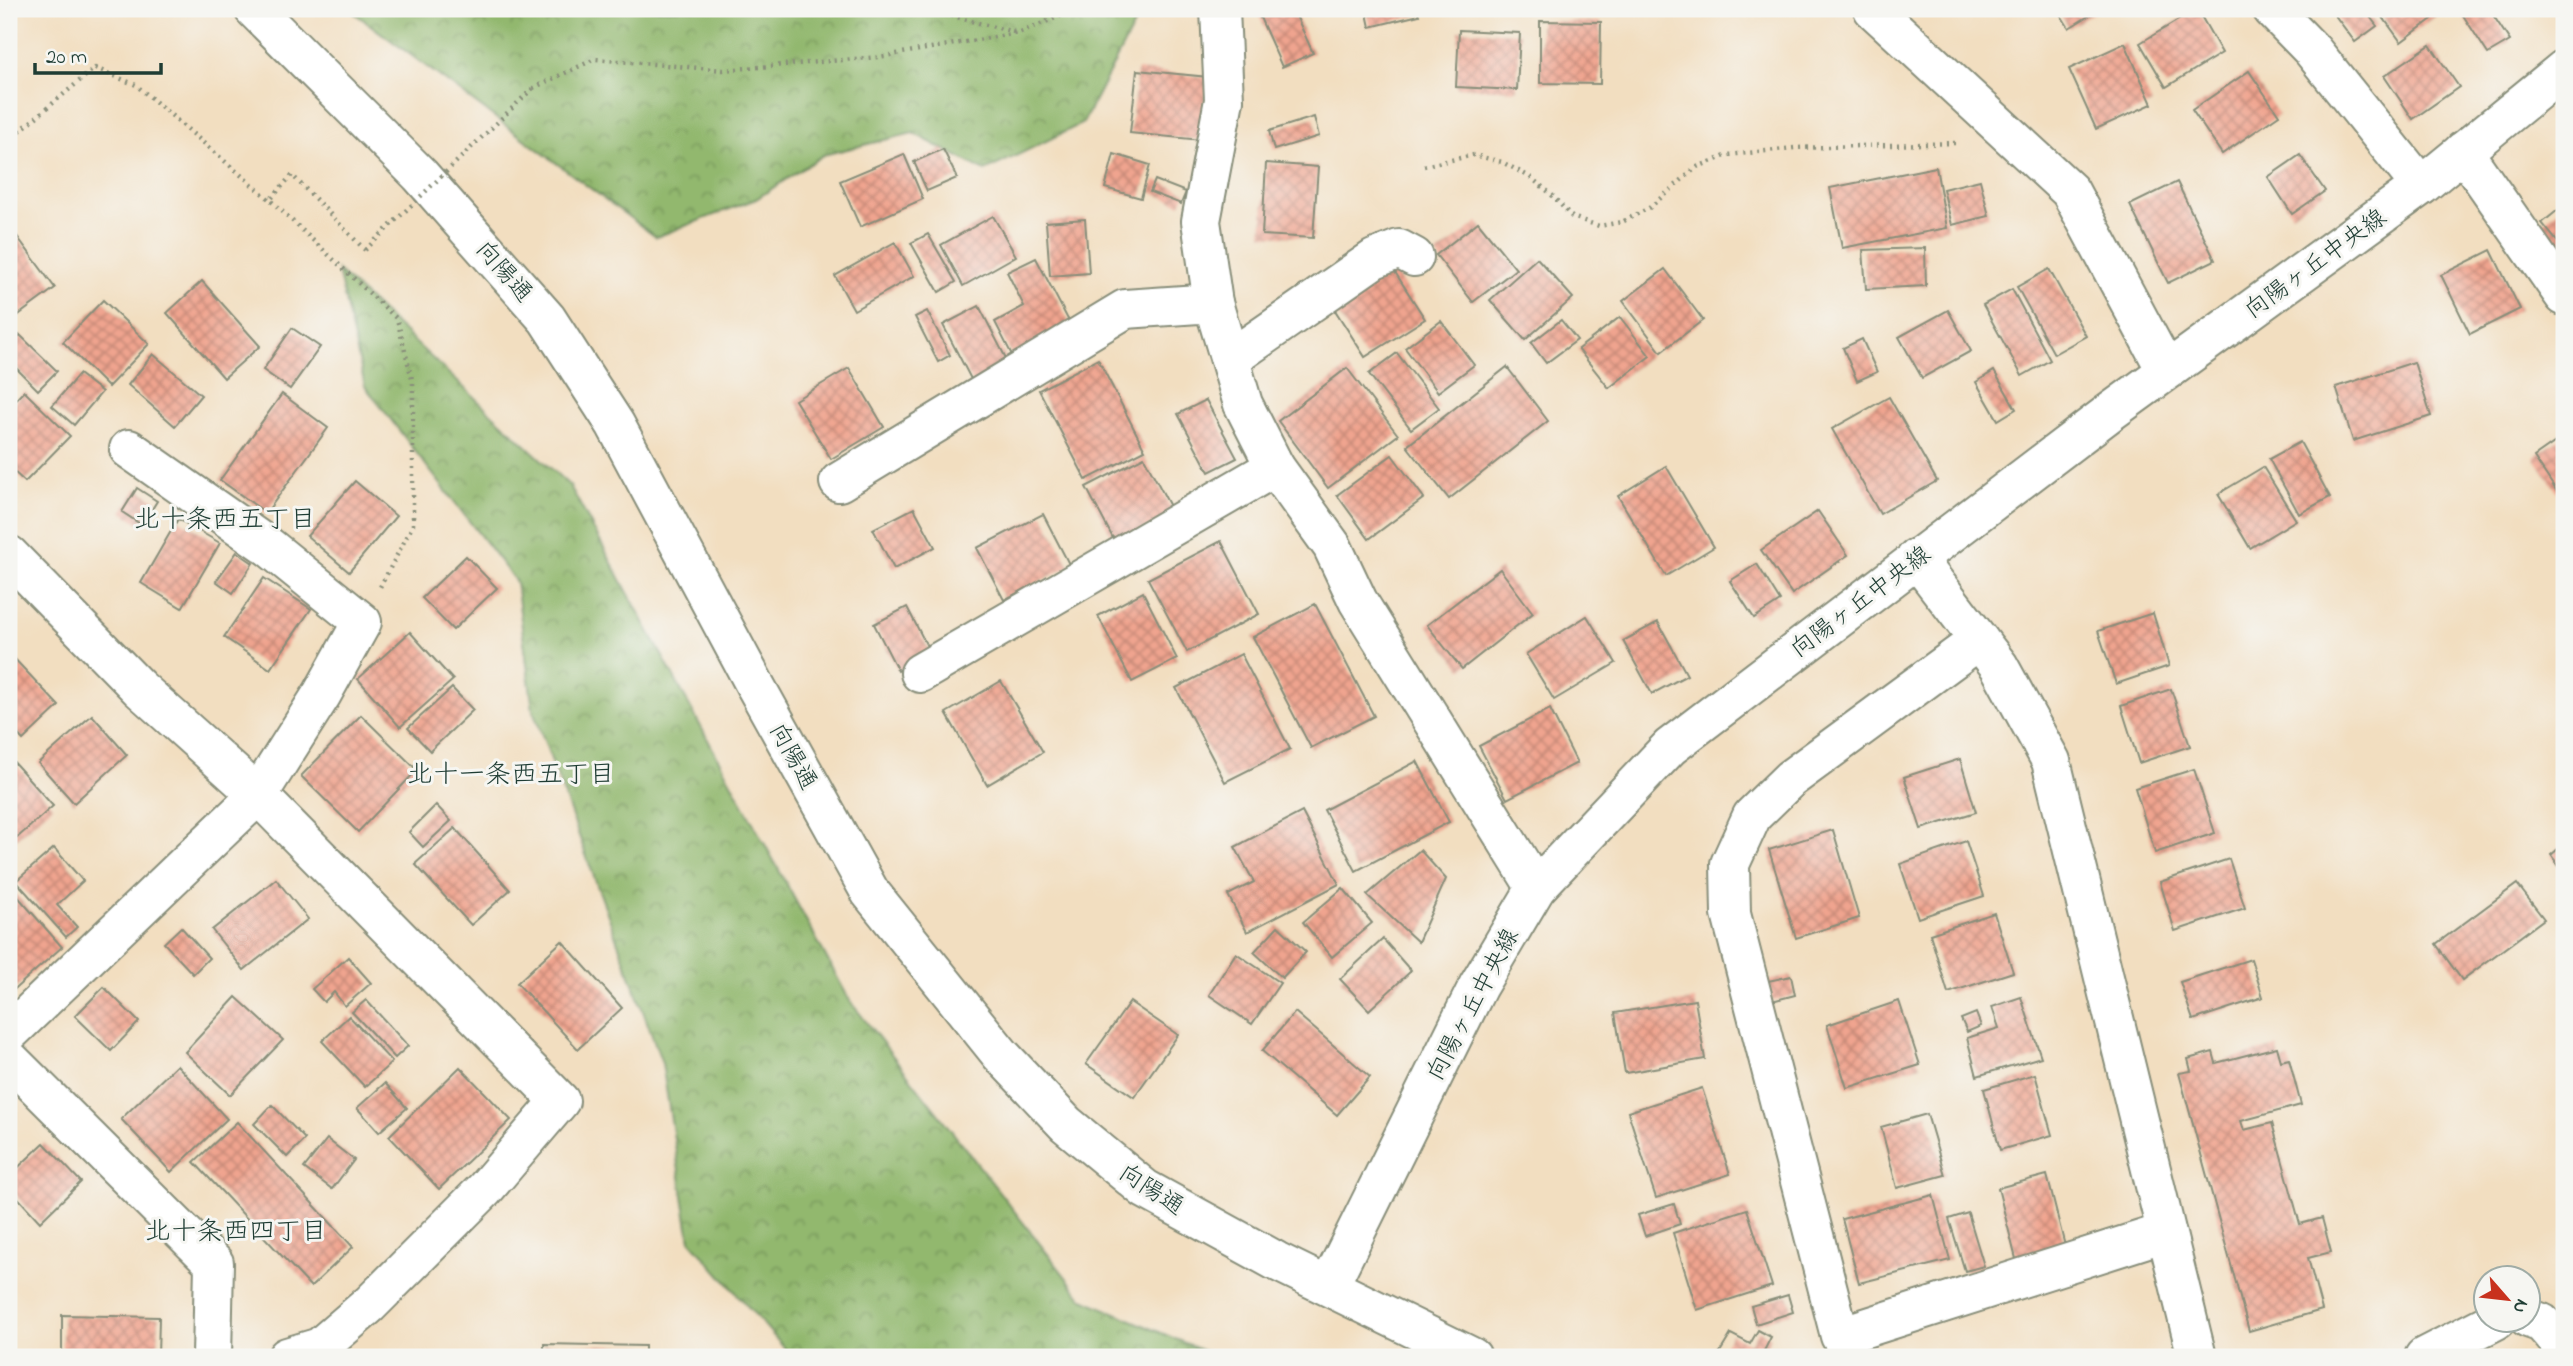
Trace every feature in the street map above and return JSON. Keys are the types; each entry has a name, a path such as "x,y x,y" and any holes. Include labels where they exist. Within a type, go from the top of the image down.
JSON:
{"street":[{"name":"向陽通","path":"254,9 420,174 547,319 615,424 870,892 1001,1055 1066,1124 1145,1189 1276,1261 1472,1357"},
{"path":"1220,9 1224,100 1201,221 1213,303 1243,404 1275,467 1332,546 1358,601 1536,888"},
{"path":"1873,9 2070,191 2166,370"},
{"path":"2272,9 2312,50 2421,186"},
{"name":"向陽ヶ丘中央線","path":"1329,1286 1478,986 1536,888 1670,747 2166,370 2421,186 2564,69"},
{"path":"2463,151 2564,296"},
{"path":"1230,359 1374,259 1399,249 1415,257"},
{"path":"839,482 1125,309 1213,303"},
{"path":"9,1033 258,795 322,694 362,622 269,547 129,449"},
{"path":"920,673 1275,467"},
{"path":"9,555 139,688 258,795 560,1101 485,1189 370,1304 320,1347 287,1357"},
{"path":"1916,558 1979,640 2021,701 2051,761 2197,1357"},
{"path":"1979,640 1790,779 1752,816 1730,864 1731,914 1840,1336 2166,1232"},
{"path":"9,1059 214,1264 222,1357"},
{"path":"2542,1323 2564,1348"},
{"path":"2424,1357 2472,1333"}],"path":[{"path":"924,9 1018,33"},
{"path":"270,200 292,175 365,250 533,88 595,59 723,70 879,57 1018,33 1078,9"},
{"path":"9,139 95,68 136,85 270,200 397,318 413,383 413,525 362,622"},
{"path":"1424,166 1474,155 1502,162 1530,177 1550,193 1572,217 1599,226 1622,222 1649,208 1697,167 1728,155 1794,148 2016,140"}],"green space":[{"path":"349,9 1129,9 1135,23 1083,123 985,171 913,133 823,155 756,199 656,237"},
{"path":"338,271 570,486 850,1001 1083,1299 1217,1357 792,1357 690,1240 662,1063 533,710 516,582 365,386"}],"building":[{"path":"1268,9 1293,9 1313,53 1282,67 1258,13"},
{"path":"1366,9 1417,9 1419,15 1370,27"},
{"path":"1655,9 1727,9 1727,12 1655,15"},
{"path":"2057,9 2100,9 2069,28"},
{"path":"2197,9 2222,53 2166,87 2140,43"},
{"path":"2342,9 2364,9 2377,26 2355,42 2334,14"},
{"path":"2377,9 2431,9 2436,16 2401,42"},
{"path":"2459,9 2489,9 2510,41 2488,54"},
{"path":"1540,21 1601,22 1600,84 1540,83"},
{"path":"1459,30 1520,33 1517,90 1456,87"},
{"path":"2125,43 2152,104 2096,129 2069,69"},
{"path":"2430,45 2459,87 2413,119 2384,76"},
{"path":"1137,70 1208,77 1201,140 1130,133"},
{"path":"2249,71 2279,115 2222,154 2192,110"},
{"path":"1314,117 1319,136 1274,150 1269,131"},
{"path":"943,149 957,178 927,191 914,162"},
{"path":"904,154 923,199 860,227 840,181"},
{"path":"1114,154 1150,165 1141,198 1105,188"},
{"path":"2300,155 2325,191 2292,214 2268,177"},
{"path":"1266,163 1318,167 1313,238 1262,235"},
{"path":"1936,167 1947,228 1842,248 1830,188"},
{"path":"1155,180 1186,192 1181,204 1150,192"},
{"path":"1980,180 1989,216 1952,225 1943,189"},
{"path":"2177,182 2215,260 2168,283 2130,205"},
{"path":"2564,205 2564,250 2542,223"},
{"path":"993,216 1016,256 963,286 941,245"},
{"path":"1085,219 1089,273 1050,276 1046,222"},
{"path":"1478,222 1516,269 1473,302 1436,255"},
{"path":"11,228 55,288 9,322 9,230"},
{"path":"928,234 956,282 939,292 911,243"},
{"path":"895,242 914,276 854,310 835,276"},
{"path":"1925,248 1926,286 1866,289 1863,250"},
{"path":"2491,250 2520,309 2470,334 2441,275"},
{"path":"1036,258 1075,333 1016,363 995,322 1024,306 1007,272"},
{"path":"1537,258 1573,298 1525,340 1490,300"},
{"path":"1393,269 1425,319 1365,357 1333,307"},
{"path":"1665,269 1703,320 1661,352 1623,301"},
{"path":"2049,269 2086,336 2054,354 2017,287"},
{"path":"202,281 260,346 224,378 167,313"},
{"path":"2012,289 2050,360 2022,376 1983,305"},
{"path":"103,300 149,344 108,387 63,342"},
{"path":"979,306 1010,366 974,385 943,325"},
{"path":"1948,310 1971,351 1922,378 1899,337"},
{"path":"927,311 950,355 938,362 915,317"},
{"path":"1620,317 1650,356 1609,388 1578,349"},
{"path":"1561,320 1577,340 1546,363 1531,343"},
{"path":"1441,321 1474,365 1438,392 1405,348"},
{"path":"292,328 320,347 290,389 263,370"},
{"path":"20,335 57,371 38,390 9,361 9,346"},
{"path":"1862,339 1877,372 1857,381 1843,348"},
{"path":"1397,353 1439,408 1411,429 1369,374"},
{"path":"153,354 201,395 175,426 128,385"},
{"path":"1098,359 1145,450 1086,480 1039,390"},
{"path":"2414,362 2431,416 2353,441 2336,387"},
{"path":"1507,367 1548,421 1449,499 1407,446"},
{"path":"849,368 884,427 831,459 795,400"},
{"path":"1347,368 1398,435 1328,488 1278,421"},
{"path":"1994,371 2016,409 1998,420 1976,382"},
{"path":"79,374 102,392 74,425 52,406"},
{"path":"24,391 70,436 25,482 9,467 9,407"},
{"path":"282,394 328,428 266,513 220,480"},
{"path":"1889,397 1937,481 1880,514 1832,429"},
{"path":"1206,400 1237,458 1209,472 1178,414"},
{"path":"2564,436 2564,502 2534,457"},
{"path":"2300,442 2330,497 2299,514 2269,459"},
{"path":"1392,455 1424,498 1369,539 1337,495"},
{"path":"1144,457 1174,514 1116,544 1086,487"},
{"path":"1666,466 1714,547 1666,576 1618,496"},
{"path":"2263,467 2296,520 2250,548 2218,494"},
{"path":"355,481 396,516 349,572 307,536"},
{"path":"137,488 157,501 142,525 122,512"},
{"path":"914,508 935,547 894,569 873,529"},
{"path":"1818,511 1848,555 1792,594 1761,550"},
{"path":"1043,514 1070,566 1004,600 977,548"},
{"path":"178,519 220,543 182,608 141,583"},
{"path":"1221,541 1259,614 1187,652 1148,579"},
{"path":"237,552 253,563 233,593 216,581"},
{"path":"466,556 497,588 453,630 422,598"},
{"path":"1757,564 1780,601 1754,618 1730,581"},
{"path":"1500,569 1533,613 1462,669 1427,625"},
{"path":"264,578 311,609 270,669 224,637"},
{"path":"1143,592 1177,659 1132,682 1098,616"},
{"path":"1315,604 1374,716 1311,748 1253,637"},
{"path":"907,607 931,654 898,671 874,624"},
{"path":"2153,613 2169,666 2116,684 2098,631"},
{"path":"1587,616 1616,663 1554,700 1526,654"},
{"path":"1658,622 1687,675 1652,694 1623,641"},
{"path":"410,632 453,680 400,727 358,679"},
{"path":"9,653 59,706 23,740 9,725"},
{"path":"1241,654 1290,749 1225,782 1176,688"},
{"path":"1001,681 1043,752 987,785 946,713"},
{"path":"452,688 473,710 430,751 408,728"},
{"path":"2171,689 2190,746 2139,763 2121,706"},
{"path":"1550,709 1577,763 1507,799 1479,746"},
{"path":"92,715 127,755 74,803 38,763"},
{"path":"361,715 417,770 358,832 301,776"},
{"path":"11,759 53,806 9,845 9,762"},
{"path":"1960,759 1976,812 1921,829 1904,777"},
{"path":"1417,761 1449,822 1356,871 1324,810"},
{"path":"2194,769 2215,833 2155,853 2135,788"},
{"path":"436,805 451,821 423,847 409,832"},
{"path":"1302,812 1339,884 1247,932 1228,895 1254,882 1235,847"},
{"path":"455,828 510,890 471,925 415,864"},
{"path":"1833,830 1859,918 1796,938 1769,850"},
{"path":"1966,841 1984,896 1918,918 1900,864"},
{"path":"2564,844 2564,873 2551,855"},
{"path":"54,848 83,881 57,905 77,927 66,937 16,881"},
{"path":"1420,850 1446,879 1418,942 1367,895"},
{"path":"2229,859 2245,908 2175,931 2160,882"},
{"path":"276,879 308,919 244,970 212,930"},
{"path":"2517,884 2544,919 2462,980 2436,944"},
{"path":"1343,888 1372,923 1332,957 1303,922"},
{"path":"13,891 62,947 9,994 9,894"},
{"path":"1994,913 2013,972 1948,993 1930,934"},
{"path":"1278,926 1306,952 1282,978 1254,952"},
{"path":"181,927 209,958 193,974 164,943"},
{"path":"1383,939 1411,971 1369,1010 1340,979"},
{"path":"562,941 622,1008 578,1049 517,983"},
{"path":"1236,953 1280,983 1252,1024 1209,995"},
{"path":"348,957 371,983 345,1006 334,992 324,1002 312,989"},
{"path":"2251,959 2263,997 2193,1020 2180,982"},
{"path":"1791,976 1795,995 1772,1001 1768,981"},
{"path":"104,987 139,1022 111,1051 75,1016"},
{"path":"236,997 283,1040 230,1095 185,1052"},
{"path":"2021,997 2041,1057 1977,1076 1967,1038 1999,1028 1992,1007"},
{"path":"366,1000 408,1046 395,1058 352,1012"},
{"path":"1695,1000 1705,1059 1625,1073 1615,1013"},
{"path":"1899,1001 1920,1065 1847,1088 1827,1025"},
{"path":"1130,1002 1178,1035 1134,1097 1086,1064"},
{"path":"1295,1012 1370,1077 1337,1115 1262,1051"},
{"path":"1976,1013 1981,1026 1967,1032 1961,1019"},
{"path":"349,1016 392,1062 365,1087 322,1041"},
{"path":"2277,1047 2281,1061 2289,1059 2301,1105 2241,1121 2244,1130 2272,1123 2300,1224 2322,1218 2331,1252 2308,1258 2322,1310 2249,1331 2179,1073 2191,1071 2188,1059 2213,1052 2216,1063"},
{"path":"177,1065 227,1119 171,1172 121,1119"},
{"path":"460,1067 511,1120 439,1189 389,1136"},
{"path":"2035,1074 2052,1135 2000,1150 1984,1089"},
{"path":"385,1083 407,1108 379,1132 357,1108"},
{"path":"1702,1088 1730,1174 1656,1198 1628,1112"},
{"path":"272,1105 305,1139 287,1157 254,1124"},
{"path":"1927,1114 1945,1175 1897,1188 1881,1127"},
{"path":"237,1122 353,1247 311,1287 194,1162"},
{"path":"327,1139 354,1160 332,1189 304,1168"},
{"path":"44,1143 81,1182 40,1222 9,1188 9,1176"},
{"path":"2047,1175 2065,1246 2016,1259 1998,1188"},
{"path":"1933,1195 1950,1260 1859,1283 1842,1219"},
{"path":"1674,1204 1680,1224 1645,1236 1638,1215"},
{"path":"1747,1209 1772,1286 1697,1310 1673,1233"},
{"path":"1968,1213 1984,1266 1965,1271 1949,1219"},
{"path":"1788,1295 1793,1312 1756,1324 1751,1306"},
{"path":"62,1315 159,1317 158,1357 62,1357"},
{"path":"1758,1330 1771,1337 1761,1357 1717,1357 1731,1334 1750,1344"},
{"path":"544,1344 645,1346 645,1357 544,1357"}],"district":[{"name":"北十条西五丁目","path":"225,518"},
{"name":"北十一条西五丁目","path":"511,773"},
{"name":"北十条西四丁目","path":"236,1230"}]}
